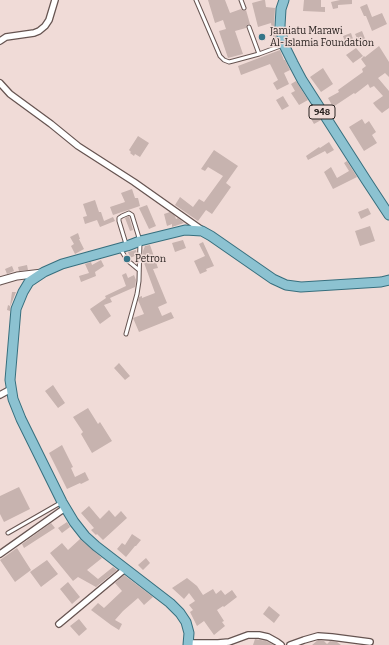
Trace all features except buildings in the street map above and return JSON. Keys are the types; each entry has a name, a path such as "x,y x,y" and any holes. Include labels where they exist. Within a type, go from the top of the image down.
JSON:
{"main road":[{"name":"948","path":"284,0 281,9 280,26 284,45 292,63 389,215"},
{"path":"189,644 189,633 186,622 180,613 170,603 96,546 85,536 74,522 63,505 21,419 13,399 10,380 16,309 23,292 29,282 44,272 62,264 124,247 140,241 185,230 202,231 216,239 273,279 286,285 301,287 381,282 389,280"}],"street":[{"path":"0,41 6,37 34,34 40,31 49,20 56,0"},
{"path":"0,83 10,94 78,146 134,182 202,231"},
{"path":"0,281 17,276 44,272"},
{"path":"0,394 11,389"},
{"path":"0,554 63,505"},
{"path":"59,624 125,569"},
{"path":"189,644 228,642 248,635 259,635 268,637 281,645"},
{"path":"290,645 318,636 370,642"}],"lane":[{"path":"196,0 220,56 224,60 233,62 284,45"},
{"path":"241,0 244,8"},
{"path":"249,26 259,54"},
{"path":"126,334 138,288 140,241 132,214 128,213 120,216 119,221 127,260 138,270"},
{"path":"8,533 63,505"}],"place":[{"name":"Jamiatu Marawi Al-Islamia Foundation","path":"262,37"},
{"name":"Petron","path":"127,259"}]}
